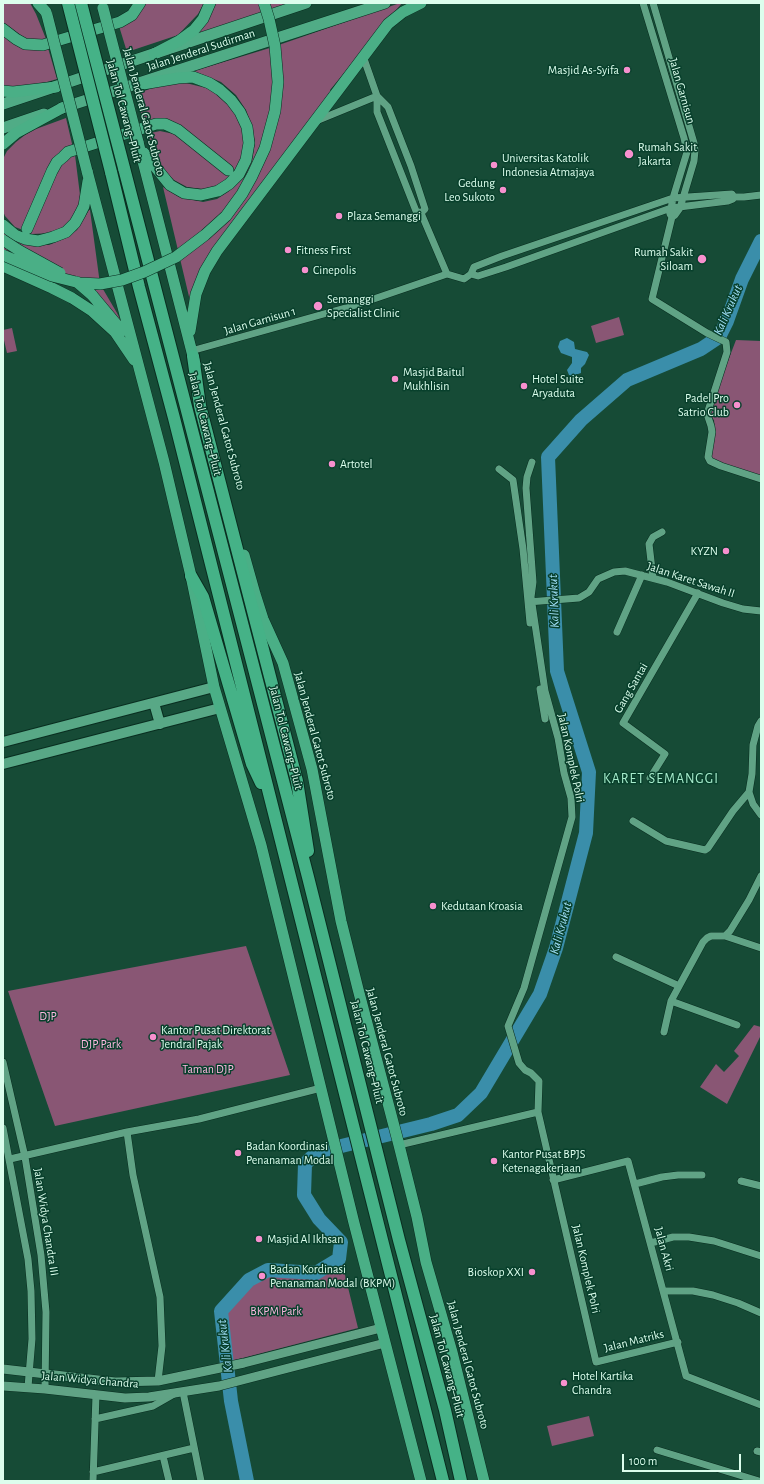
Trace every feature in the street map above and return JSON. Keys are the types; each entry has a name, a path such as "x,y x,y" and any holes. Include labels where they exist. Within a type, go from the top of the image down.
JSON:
{"highway":[{"path":"38,3 46,10 87,173 164,462 192,576 214,687 261,845 381,1328 421,1481"},
{"path":"68,3 442,1481"},
{"name":"Jalan Tol Cawang–Pluit","path":"81,3 320,925 461,1481"},
{"path":"3,29 25,44 43,45 120,22 132,15 140,3"},
{"path":"154,54 179,41 194,30 203,19 210,3"},
{"path":"5,263 80,283 100,284 122,280 144,272 176,257 205,235 226,216 242,194 252,176 265,148 275,111 278,82 275,46 264,3"},
{"path":"320,925 297,781 200,406 191,350 190,326 196,294 205,271 255,192 313,122 388,24 403,12 421,3"},
{"name":"Jalan Jenderal Gatot Subroto","path":"102,5 255,594 263,618 283,663 312,769 342,920 358,990 398,1141 417,1217 426,1262 452,1352 484,1481"},
{"path":"137,85 193,77 209,83 231,100 240,112 247,127 249,143 246,160 239,174 229,184 218,191 202,195 184,193 170,185 139,145"},
{"path":"3,91 13,92 56,87"},
{"path":"3,144 16,133 62,108"},
{"path":"27,229 52,171 57,162 63,156 68,152 156,124 165,124 178,130 228,170"},
{"path":"3,225 16,235 26,239 38,241 53,238 66,232 75,223 80,214 87,191 87,173"},
{"path":"3,240 20,251 75,280 92,295 133,346"},
{"path":"5,263 72,298 92,311 115,332 138,365"},
{"path":"192,576 203,597 252,764 273,810"}],"main road":[{"name":"Jalan Jenderal Sudirman","path":"3,104 306,3"},
{"name":"Jalan Jenderal Sudirman","path":"3,128 385,3"},
{"path":"3,742 214,687"},
{"path":"154,703 160,724"},
{"path":"3,764 220,708"}],"street":[{"name":"Jalan Garnisun","path":"643,3 687,152 673,198 670,214 672,216"},
{"name":"Jalan Garnisun","path":"653,3 695,150 694,161 680,208"},
{"path":"364,56 377,96 377,112 416,211 422,213 447,274 462,279 466,278 471,274 474,267 495,258 673,198 732,194 734,196 761,195"},
{"path":"313,122 377,96"},
{"path":"377,96 388,108 411,166 425,208 422,213"},
{"path":"471,274 478,276 671,208 728,201 733,199 734,196"},
{"path":"680,208 676,215 672,216 652,299 707,333 726,342 727,347 725,358 706,414 712,432 708,457 710,461 721,466 761,479"},
{"path":"608,219 612,229"},
{"path":"582,228 585,239"},
{"name":"Jalan Garnisun 1","path":"191,350 356,305 447,274"},
{"name":"Jalan Komplek Polri","path":"532,462 527,477 526,488 533,582 532,602 545,691 558,738 564,773 571,798 572,817 526,981 508,1026 519,1062 525,1070 531,1073 539,1081 538,1112 596,1362"},
{"path":"500,468 513,480 532,602 545,719"},
{"path":"653,578 649,544 654,537 662,532"},
{"name":"Jalan Karet Sawah II","path":"532,602 579,598 589,592 598,579 614,572 625,571 668,582 743,609 761,611"},
{"path":"617,632 642,575"},
{"name":"Gang Santai","path":"650,778 665,754 623,724 698,593"},
{"path":"761,721 758,726 753,745 752,774 749,792 753,804 761,815"},
{"path":"632,821 666,841 705,850 708,848 733,810 749,792"},
{"path":"725,936 739,917 760,880"},
{"path":"664,1032 671,1001 703,942 707,938 711,936 725,936 761,948"},
{"path":"616,957 679,986"},
{"path":"671,1001 737,1025"},
{"name":"Jalan Widya Chandra III","path":"3,1063 24,1157 42,1255 46,1312 45,1389"},
{"path":"10,1159 24,1157 126,1132 199,1119 321,1088"},
{"path":"398,1141 538,1112"},
{"name":"Jalan Widya Chandra III","path":"3,1128 28,1259 31,1291 32,1338 28,1387"},
{"path":"126,1132 133,1175 160,1297 162,1346 158,1382"},
{"name":"Jalan Akri","path":"554,1180 628,1161 686,1376 761,1405"},
{"path":"635,1184 662,1177 702,1175"},
{"path":"741,1181 761,1186"},
{"path":"651,1243 673,1237 695,1237 714,1241 761,1256"},
{"path":"664,1291 693,1291 713,1295 738,1303 761,1313"},
{"name":"Jalan Widya Chandra","path":"3,1369 116,1382 158,1382 244,1363 381,1328"},
{"name":"Jalan Matriks","path":"596,1362 678,1342"},
{"name":"Jalan Widya Chandra","path":"3,1386 28,1387 96,1396 125,1398 178,1393 242,1381 385,1343"},
{"path":"320,1344 324,1360"},
{"path":"95,1419 153,1406 178,1393 194,1448 201,1481"},
{"path":"93,1481 96,1396"},
{"path":"93,1472 194,1448"},
{"path":"657,1450 759,1481"},
{"path":"163,1456 169,1481"}],"green space":[{"path":"3,3 30,3 46,39 37,41 29,40 3,22"},
{"path":"143,3 204,3 198,14 178,35 127,52 119,26"},
{"path":"210,3 306,3 196,40 194,29"},
{"path":"402,3 330,90 334,95 217,251 191,305 163,187 179,197 203,202 217,199 228,192 245,177 252,161 255,142 246,110 236,95 221,82 194,71 273,47"},
{"path":"3,33 48,48 57,79 14,88 3,86"},
{"path":"182,82 214,90 237,112 243,127 245,141 241,160 235,170 177,126 144,124 136,94 166,83"},
{"path":"66,118 73,148 68,150 23,230 15,227 5,216 3,211 3,159 7,151 25,135 36,129"},
{"path":"160,131 174,134 229,177 219,185 203,189 187,187 174,180 162,168 146,134"},
{"path":"75,155 80,195 79,207 74,217 66,225 53,233 29,233 58,167 68,157"},
{"path":"89,210 100,284 117,313 133,346 92,295 3,255 3,232 40,245 49,245 66,238 77,230"},
{"path":"619,317 624,335 596,343 591,326"},
{"path":"12,328 17,351 7,353 3,330"},
{"name":"Padel Pro Satrio Club","path":"736,340 761,341 761,477 711,460 715,432 714,420 710,416 715,395"},
{"name":"DJP Park","path":"246,946 290,1075 55,1126 8,991"},
{"path":"754,1025 761,1027 761,1035 727,1104 700,1087 716,1064 724,1072 739,1056 734,1051"},
{"name":"BKPM Park","path":"342,1263 358,1328 231,1361 225,1313 252,1283 269,1274 318,1278"},
{"path":"589,1416 594,1436 552,1446 547,1426"}],"water":[{"path":"567,338 574,342 575,349 587,352 589,355 585,364 581,368 581,373 572,376 569,375 567,370 572,363 572,357 561,353 558,347 560,341"}],"waterway":[{"name":"Kali Krukut","path":"247,1481 231,1401 221,1311 249,1280 268,1270 316,1273 339,1259 341,1242 319,1219 304,1195 305,1164 317,1152 431,1124 458,1115 481,1093 540,994 556,948 586,833 589,772 557,671 548,457 581,420 627,380 701,349 719,337 727,321 742,279 761,241"}],"place":[{"name":"Masjid As-Syifa","path":"627,70"},
{"name":"Rumah Sakit Jakarta","path":"629,154"},
{"name":"Universitas Katolik Indonesia Atmajaya","path":"494,165"},
{"name":"Gedung Leo Sukoto","path":"503,190"},
{"name":"Plaza Semanggi","path":"339,216"},
{"name":"Fitness First","path":"288,250"},
{"name":"Rumah Sakit Siloam","path":"702,259"},
{"name":"Cinepolis","path":"305,270"},
{"name":"Semanggi Specialist Clinic","path":"318,306"},
{"name":"Masjid Baitul Mukhlisin","path":"395,379"},
{"name":"Hotel Suite Aryaduta","path":"524,386"},
{"name":"Padel Pro Satrio Club","path":"737,405"},
{"name":"Artotel","path":"332,464"},
{"name":"KYZN","path":"726,551"},
{"name":"Kedutaan Kroasia","path":"433,906"},
{"name":"Kantor Pusat Direktorat Jendral Pajak","path":"153,1037"},
{"name":"Badan Koordinasi Penanaman Modal","path":"238,1153"},
{"name":"Kantor Pusat BPJS Ketenagakerjaan","path":"494,1161"},
{"name":"Masjid Al Ikhsan","path":"259,1239"},
{"name":"Bioskop XXI","path":"532,1272"},
{"name":"Badan Kordinasi Penanaman Modal (BKPM)","path":"262,1276"},
{"name":"Hotel Kartika Chandra","path":"564,1383"}],"district":[{"name":"KARET SEMANGGI","path":"661,779"}],"park label":[{"name":"DJP","path":"48,1016"},
{"name":"Taman DJP","path":"208,1069"}]}
